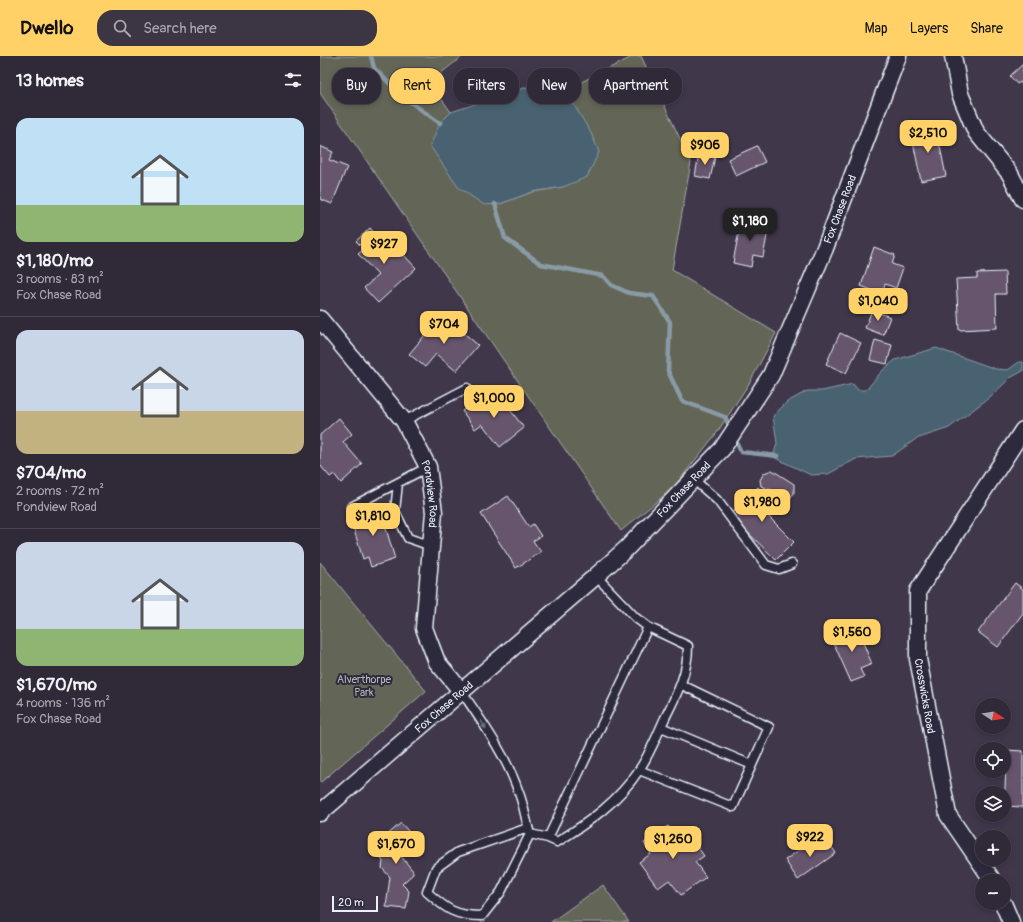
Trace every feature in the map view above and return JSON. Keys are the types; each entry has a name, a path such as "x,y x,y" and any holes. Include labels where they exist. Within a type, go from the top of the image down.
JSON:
{"street":[{"name":"Fox Chase Road","path":"320,813 627,548 722,449 771,375 825,248 898,56"},
{"path":"953,56 960,94 976,132 1010,174 1023,199"},
{"name":"Pondview Road","path":"320,319 404,421 428,467 434,512 424,628 437,662 462,692"},
{"name":"Crosswicks Road","path":"988,874 948,815 918,659 918,591 1023,430"},
{"path":"1006,910 1011,922"}],"lane":[{"path":"404,421 467,388"},
{"path":"351,507 428,467"},
{"path":"692,479 717,500 766,565 779,569 792,564"},
{"path":"398,483 395,511 408,538 431,546"},
{"path":"462,692 479,716 504,759 519,793 529,831 501,892 482,916 464,916 442,906 427,892 436,868 458,852 529,831 557,842 588,823 619,795 639,770 682,685 688,661 688,646 648,626 636,618 596,576"},
{"path":"548,838 648,626"},
{"path":"639,770 733,807 769,727 682,685"},
{"path":"661,726 752,766"}],"green space":[{"path":"320,56 463,56 445,70 445,68 389,68 389,104 445,104 451,112 440,123 495,204 500,204 532,192 563,187 599,152 573,104 581,104 581,82 589,78 589,104 664,104 691,162 672,270 776,333 750,382 716,434 673,488 621,531 320,93"},
{"path":"634,56 641,56 647,68 610,68"},
{"name":"Alverthorpe Park","path":"320,562 426,691 320,783"},
{"path":"603,885 629,922 551,922"}],"water":[{"path":"527,87 527,104 573,104 591,133 599,152 587,177 563,187 532,192 500,204 484,205 458,187 430,146 440,123 451,112 475,104 519,104 519,90"},
{"path":"936,348 996,369 1008,370 1019,362 1023,362 1023,371 1010,378 990,397 949,428 916,439 892,456 856,459 828,474 811,475 773,457 777,443 773,416 787,402 807,391 822,391 853,384 858,390 866,390 882,371 895,360"}],"building":[{"path":"1023,64 1023,86 1020,82 1017,84 1010,76"},
{"path":"936,127 946,176 921,181 911,132"},
{"path":"320,146 333,152 329,160 347,167 332,204 320,199"},
{"path":"757,146 765,162 736,176 728,159"},
{"path":"699,154 715,157 710,179 695,176"},
{"path":"741,220 769,225 763,257 753,255 751,267 733,263"},
{"path":"370,228 386,246 391,241 416,268 378,303 364,288 378,275 358,254 364,249 356,241"},
{"path":"874,247 895,255 892,264 903,268 896,288 885,284 882,294 861,286"},
{"path":"1005,272 1006,294 996,294 997,328 959,330 956,279 977,278 977,273"},
{"path":"872,310 890,317 883,335 865,328"},
{"path":"442,315 478,345 456,371 436,354 425,367 409,354"},
{"path":"840,333 861,343 846,373 826,364"},
{"path":"875,340 892,345 887,364 870,360"},
{"path":"498,394 524,428 500,447 482,424 475,429 462,411 477,399 483,406"},
{"path":"339,418 352,434 343,442 362,464 341,483 334,474 330,477 320,465 320,435"},
{"path":"772,470 794,484 794,493 789,499 782,499 777,492 761,486 760,480 764,473"},
{"path":"758,487 778,508 769,517 794,542 776,560 730,515"},
{"path":"508,496 529,527 533,524 541,536 533,541 541,552 516,568 481,514"},
{"path":"380,508 395,559 371,567 368,557 363,559 350,517"},
{"path":"1015,583 1023,589 1023,613 998,647 978,632"},
{"path":"856,626 872,664 860,669 864,677 851,682 831,637"},
{"path":"1011,750 1023,751 1023,807 1011,806 1011,786 1005,786 1006,778 1011,778"},
{"path":"401,823 416,840 400,855 413,871 413,874 402,884 409,891 406,909 386,907 390,877 382,868 383,861 375,852 376,845"},
{"path":"668,826 676,836 685,829 704,856 695,862 706,877 681,895 669,880 658,888 639,862 651,854 644,843"},
{"path":"825,838 836,853 798,880 785,860 815,839 817,843"}],"waterway":[{"path":"371,56 374,68 403,97 440,123"},
{"path":"495,204 505,238 541,264 603,276 611,285 629,293 653,296 670,322 668,371 682,401 725,417 731,430"},
{"path":"734,437 741,452 778,456"}]}
